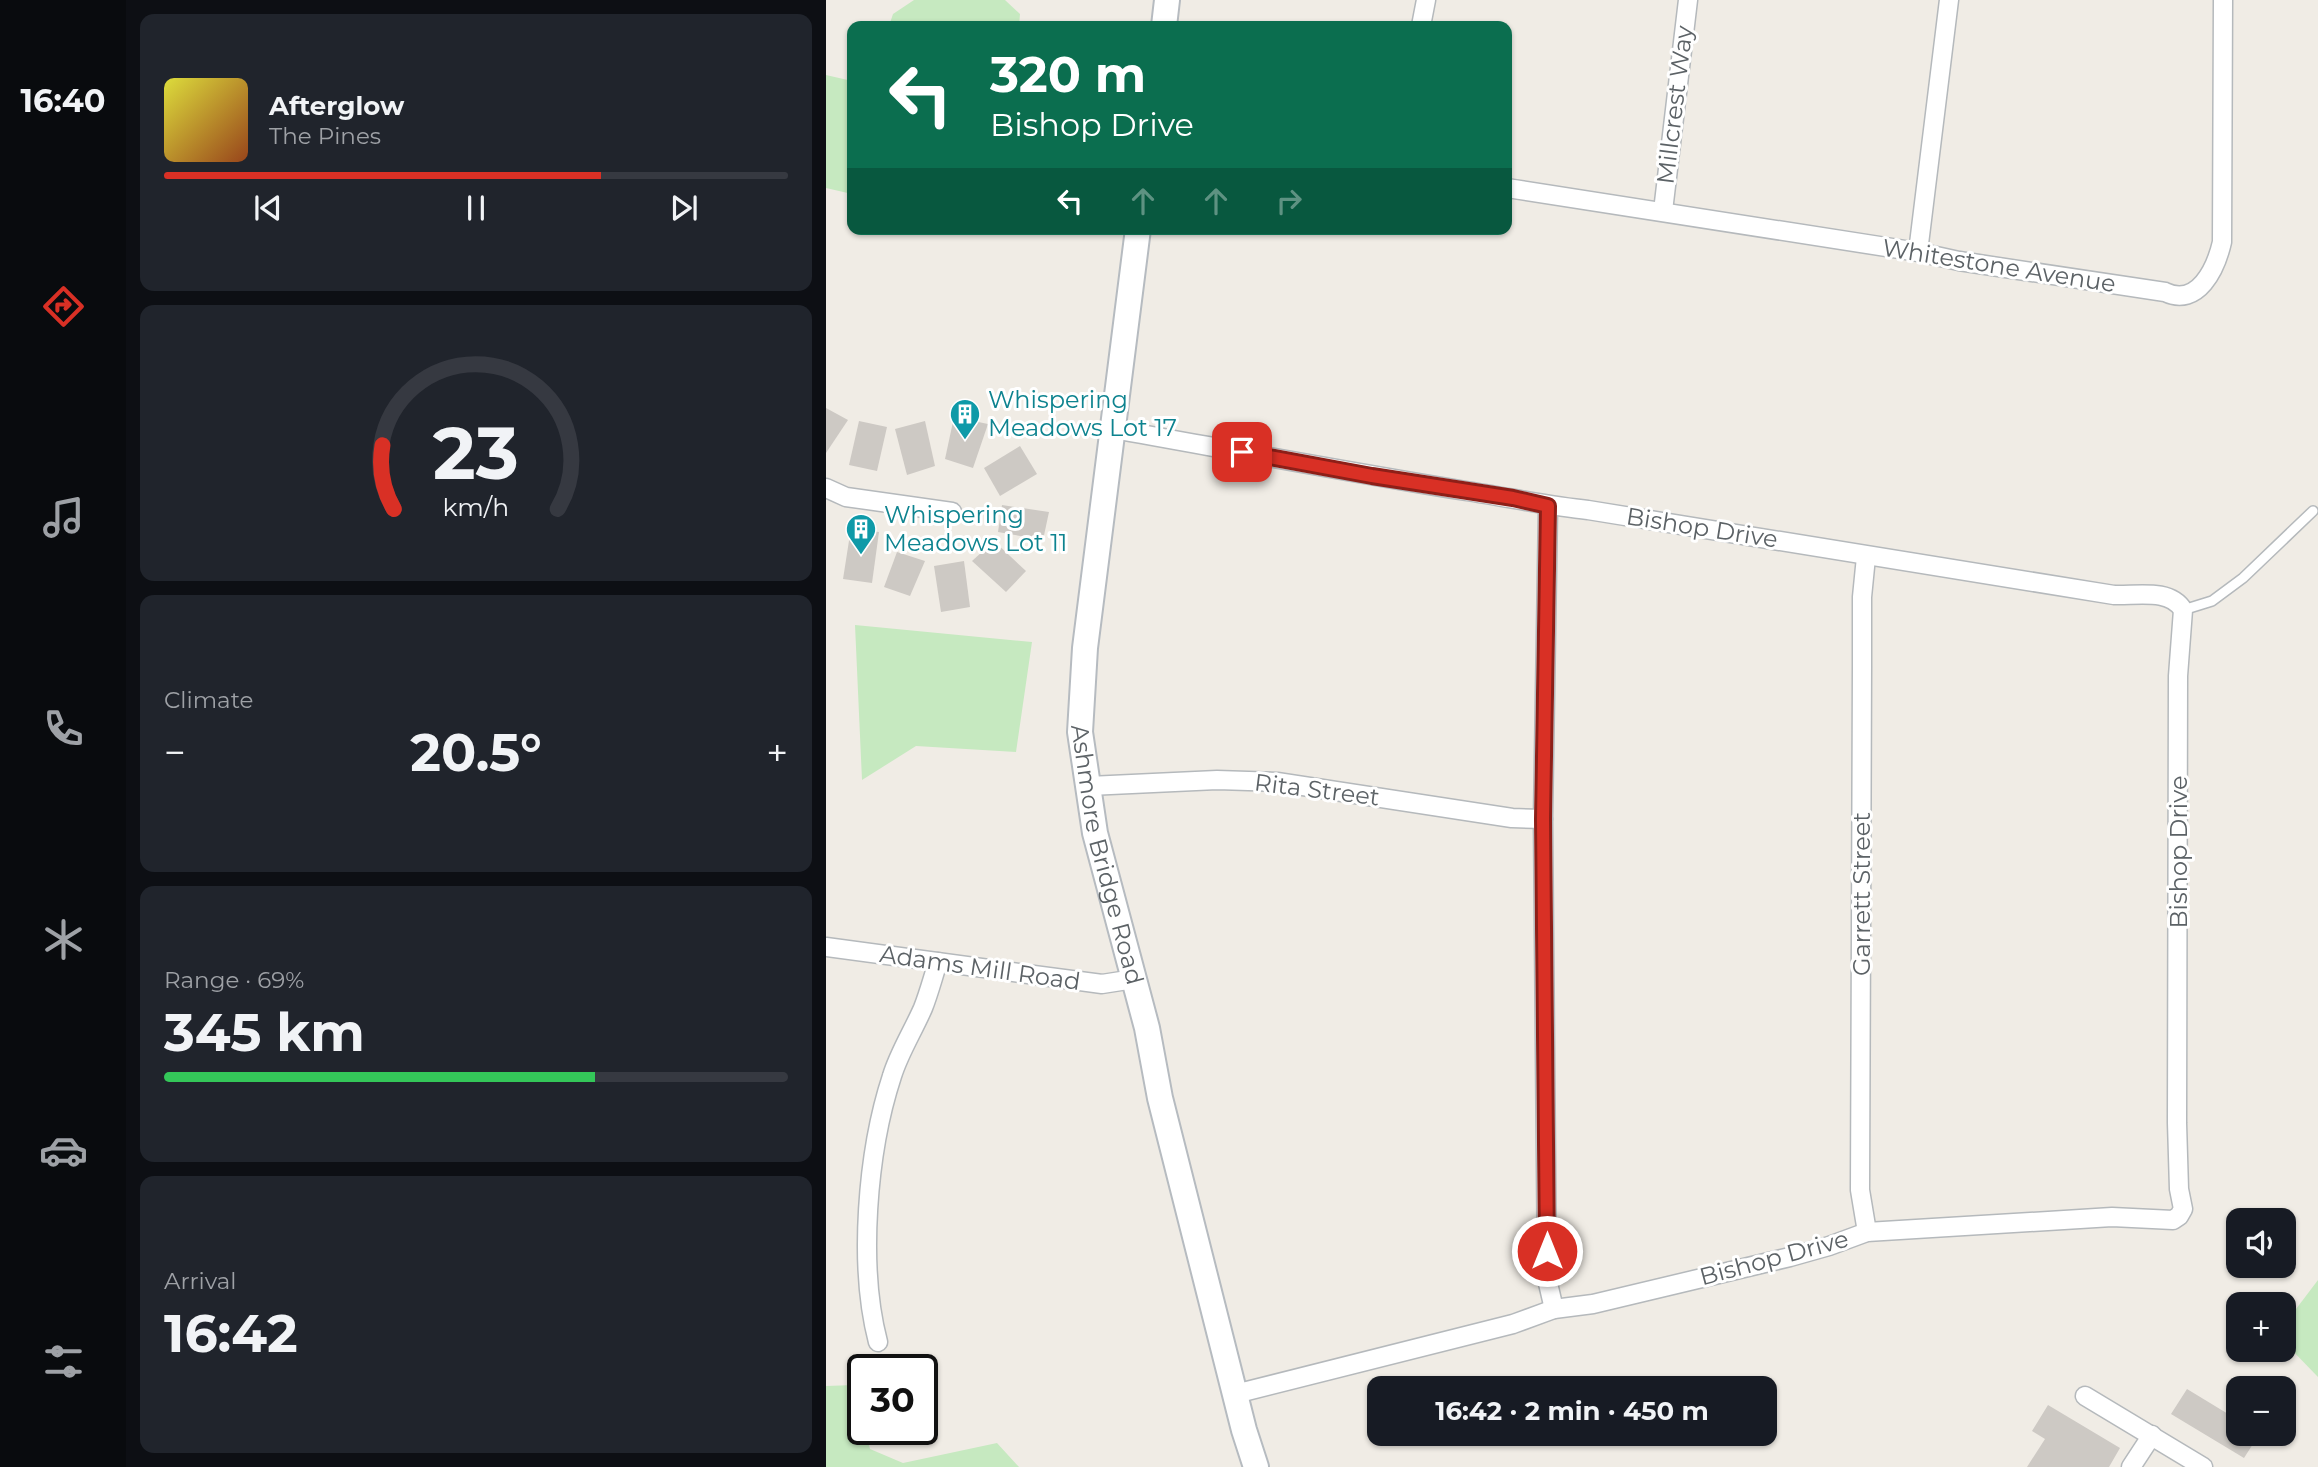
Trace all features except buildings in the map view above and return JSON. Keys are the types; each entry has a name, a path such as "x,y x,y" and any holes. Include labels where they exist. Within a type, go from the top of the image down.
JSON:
{"main road":[{"path":"1165,21 1167,0"},
{"name":"Ashmore Bridge Road","path":"1137,235 1081,693 1080,732 1095,833 1147,1028 1160,1098 1256,1467"}],"street":[{"path":"1422,21 1426,0"},
{"name":"Millcrest Way","path":"1663,211 1688,0"},
{"path":"1918,252 1949,0"},
{"name":"Whitestone Avenue","path":"1512,189 1918,252 2171,295 2186,294 2199,288 2209,276 2222,242 2223,0"},
{"name":"Bishop Drive","path":"1113,429 1548,506 1826,548 1866,557 1902,560 2114,595 2160,595 2175,599 2183,610 2178,676 2177,1123 2179,1189 2183,1209 2179,1216 2173,1220 2112,1217 1867,1232 1790,1257 1593,1304 1554,1309 1513,1324 1235,1394"},
{"path":"826,488 846,497 952,512"},
{"path":"1548,506 1543,819 1547,1279 1554,1309"},
{"name":"Garrett Street","path":"1866,557 1862,652 1860,1190 1867,1232"},
{"name":"Rita Street","path":"1089,786 1217,780 1277,782 1511,818 1543,819"},
{"name":"Adams Mill Road","path":"826,947 1102,984 1134,979"},
{"path":"878,1342 868,1290 869,1206 874,1147 893,1073 925,1004 938,962"},
{"path":"2085,1396 2203,1467"},
{"path":"2131,1467 2152,1435"}],"lane":[{"path":"2183,610 2212,601 2243,578 2314,511"}],"green space":[{"path":"914,0 1005,0 1020,14 1019,21 891,21 893,14"},
{"path":"826,75 847,80 847,193 826,188"},
{"path":"855,625 1032,642 1016,752 916,746 862,780"},
{"path":"2318,1280 2318,1377 2296,1354 2296,1309"},
{"path":"847,1385 847,1445 869,1445 870,1449 903,1463 997,1443 1019,1467 826,1467 826,1386"}],"place":[{"name":"Whispering Meadows Lot 17","path":"965,441"},
{"name":"Whispering Meadows Lot 11","path":"861,556"}],"route":[{"path":"1242,452 1548,506 1543,819 1547,1251"}]}
